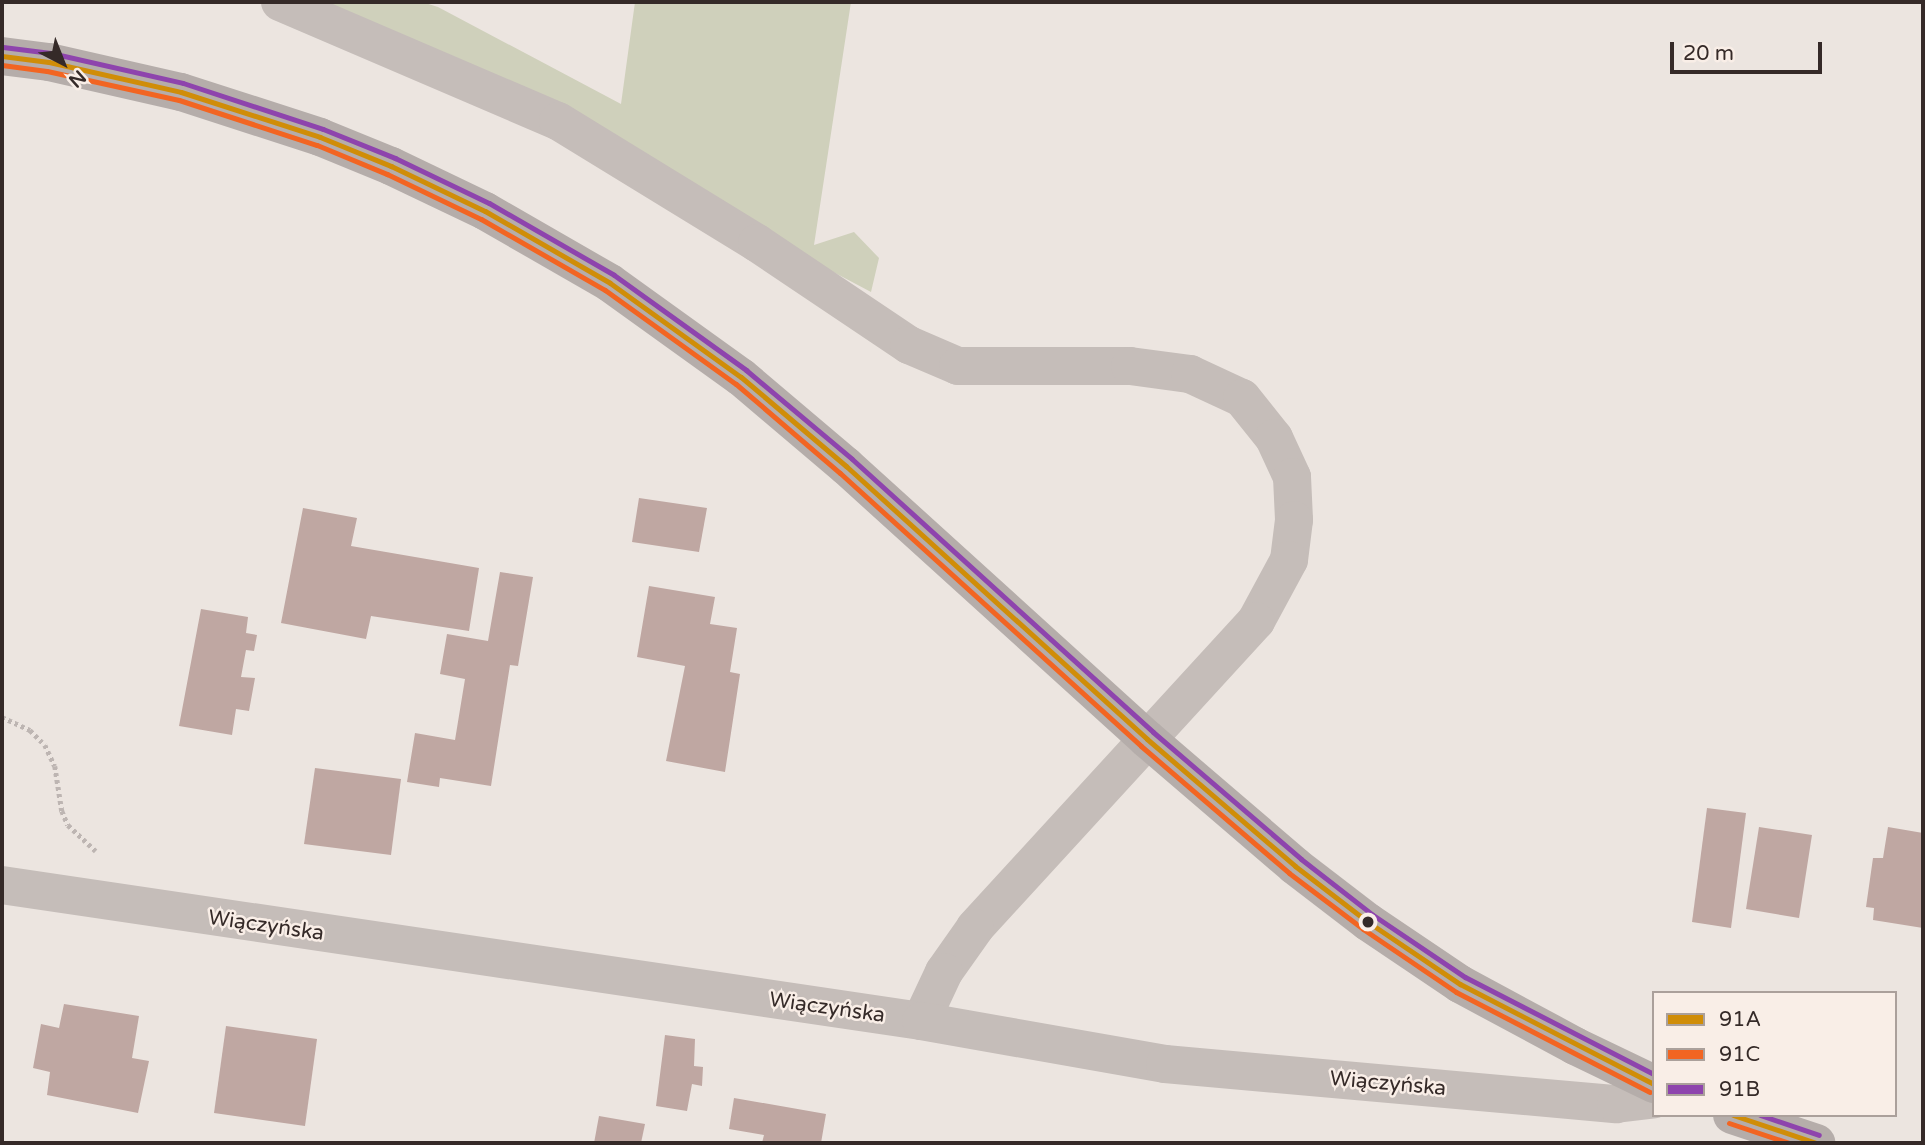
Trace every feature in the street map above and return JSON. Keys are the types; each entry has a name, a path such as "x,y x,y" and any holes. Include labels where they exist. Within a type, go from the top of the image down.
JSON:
{"street":[{"path":"280,2 558,121 757,243 909,345 958,366 1129,366 1190,374 1242,398 1275,438 1292,477 1294,520 1289,561 1256,621 975,928 944,972 921,1021"},
{"path":"2,55 139,81 267,118 424,181 565,256 643,306 741,377 846,466 1147,739 1275,850 1368,922 1460,984 1575,1046 1652,1083"},
{"name":"Wiączyńska","path":"2,885 134,907 921,1021 1166,1064 1616,1104 1652,1099"},
{"path":"1738,1117 1816,1143"}],"path":[{"path":"2,717 30,730 45,746 55,766 62,811 68,825 97,852 134,907"}],"green space":[{"path":"323,2 422,2 438,7 621,104 635,2 851,2 814,245 854,232 879,258 871,292"}],"building":[{"path":"639,498 707,508 699,552 632,542"},
{"path":"303,508 357,518 351,546 479,568 469,631 371,616 366,639 281,623"},
{"path":"500,572 533,577 518,666 510,665 491,786 440,778 439,787 407,782 415,733 455,740 465,679 440,674 447,634 488,641"},
{"path":"649,586 715,597 710,624 737,628 730,672 740,674 725,772 666,761 685,666 637,657"},
{"path":"201,609 248,617 246,633 257,635 254,651 246,650 241,677 255,678 249,711 236,709 232,735 179,726"},
{"path":"315,768 401,779 391,855 304,844"},
{"path":"1707,808 1746,813 1731,928 1692,922"},
{"path":"1759,827 1812,835 1799,918 1746,909"},
{"path":"1888,827 1923,833 1923,928 1873,920 1874,908 1866,907 1873,858 1883,858"},
{"path":"64,1004 139,1016 132,1058 149,1061 138,1113 47,1095 50,1072 33,1068 41,1024 59,1028"},
{"path":"226,1026 317,1039 305,1126 214,1113"},
{"path":"665,1035 695,1039 694,1066 703,1067 702,1086 692,1084 687,1111 656,1106"},
{"path":"734,1098 826,1114 821,1143 762,1143 764,1135 729,1129"},
{"path":"599,1116 645,1124 641,1143 594,1143"}],"transit line":[{"name":"91B","path":"3,47 51,53 183,83 323,129 395,158 489,203 614,275 746,370 852,459 1153,732 1301,859 1373,915 1465,977 1652,1073"},
{"name":"91A","path":"2,56 49,62 181,92 320,137 391,166 485,211 610,283 741,377 846,466 1147,739 1295,866 1368,922 1460,984 1652,1083"},
{"name":"91C","path":"2,65 47,71 179,100 317,145 387,174 481,219 605,290 736,384 840,473 1141,746 1289,873 1363,929 1456,992 1650,1092"},
{"name":"91A","path":"1739,1117 1816,1143"},
{"name":"91B","path":"1766,1117 1819,1135"},
{"name":"91C","path":"1729,1123 1789,1143"}]}
